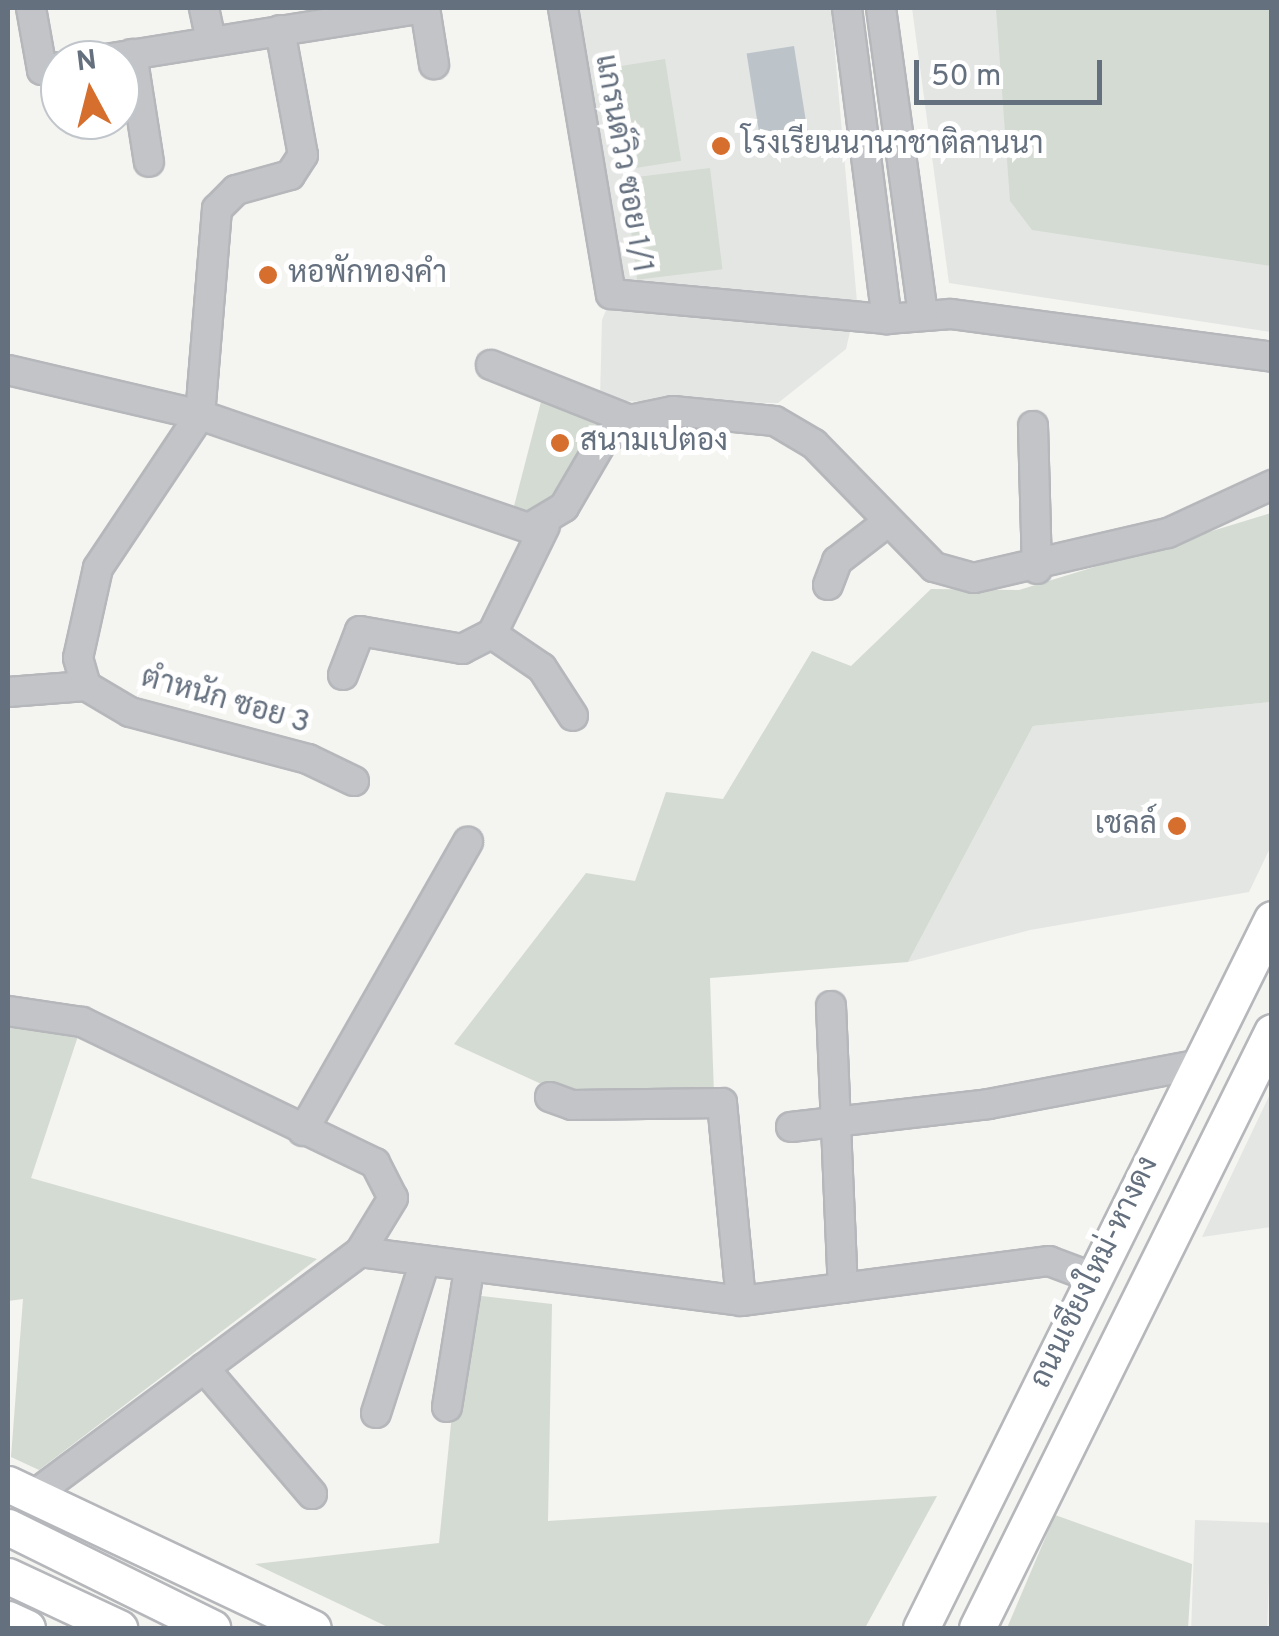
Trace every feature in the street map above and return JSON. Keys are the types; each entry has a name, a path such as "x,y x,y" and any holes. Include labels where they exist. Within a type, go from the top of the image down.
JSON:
{"main road":[{"name":"ถนนเชียงใหม่-หางดง","path":"921,1628 1272,918"},
{"name":"ถนนเชียงใหม่-หางดง","path":"976,1628 1272,1032"},
{"path":"21,1489 313,1628"},
{"path":"8,1527 212,1628"},
{"path":"8,1576 120,1628"},
{"path":"8,1619 27,1628"}],"street":[{"path":"31,8 42,40"},
{"path":"204,8 212,41"},
{"path":"140,53 424,8 434,64"},
{"name":"แกรนด์วิว ซอย 1/1","path":"563,8 612,294 887,318"},
{"path":"846,8 887,318 923,314 1272,356"},
{"path":"881,8 923,314"},
{"path":"8,692 86,686 81,615 98,568 200,414 216,208 236,190 297,169 304,155 280,30"},
{"path":"140,105 149,162"},
{"path":"492,365 630,420"},
{"path":"8,370 200,414 545,526"},
{"path":"343,674 360,631 462,649 492,634 545,526 602,442 630,420 673,411 774,421 814,444 884,524 934,567 974,578 1037,570 1168,532 1272,485"},
{"path":"1033,426 1037,570"},
{"path":"828,586 837,561 884,524"},
{"path":"492,634 542,668 573,716"},
{"name":"ตำหนัก ซอย 3","path":"86,686 130,712 308,759 354,781"},
{"path":"303,1130 468,842"},
{"path":"830,1006 844,1288"},
{"path":"8,1011 82,1022 376,1163 388,1181 386,1216 360,1252 204,1368 21,1489"},
{"path":"791,1127 837,1123 1200,1064"},
{"path":"550,1096 572,1105 722,1103 741,1301"},
{"path":"360,1252 469,1270 741,1301 1049,1261 1094,1278"},
{"path":"376,1413 425,1261"},
{"path":"447,1408 469,1270"},
{"path":"204,1368 312,1494"}],"shaded area":[{"name":"โรงเรียนนานาชาติลานนา","path":"578,8 831,8 857,302 846,349 778,403 600,401 602,320 617,284"},
{"path":"912,8 1271,8 1271,332 949,283"},
{"path":"996,8 1271,8 1271,266 1032,230 1010,201"},
{"path":"794,46 810,145 762,152 747,54"},
{"path":"665,59 681,161 620,170 604,69"},
{"path":"710,168 722,269 637,280 625,178"},
{"name":"สนามเปตอง","path":"543,394 609,420 592,432 544,515 513,510"},
{"path":"1271,513 1271,702 1033,726 908,962 710,978 714,1095 572,1098 454,1044 586,873 635,881 666,792 723,799 812,651 851,666 931,589 1019,590"},
{"path":"1271,702 1271,846 1249,892 1030,930 908,962 1033,726"},
{"path":"8,1027 79,1033 31,1178 317,1259 39,1470 11,1457 23,1299 8,1301"},
{"path":"1271,1092 1271,1227 1202,1237"},
{"path":"464,1294 552,1304 548,1521 937,1496 865,1628 390,1628 255,1564 439,1543"},
{"path":"1055,1515 1192,1564 1188,1628 1007,1628"},
{"path":"1195,1520 1271,1523 1267,1628 1191,1628"}],"place":[{"name":"โรงเรียนนานาชาติลานนา","path":"721,146"},
{"name":"หอพักทองคำ","path":"268,275"},
{"name":"สนามเปตอง","path":"560,443"},
{"name":"เชลล์","path":"1177,826"}]}
